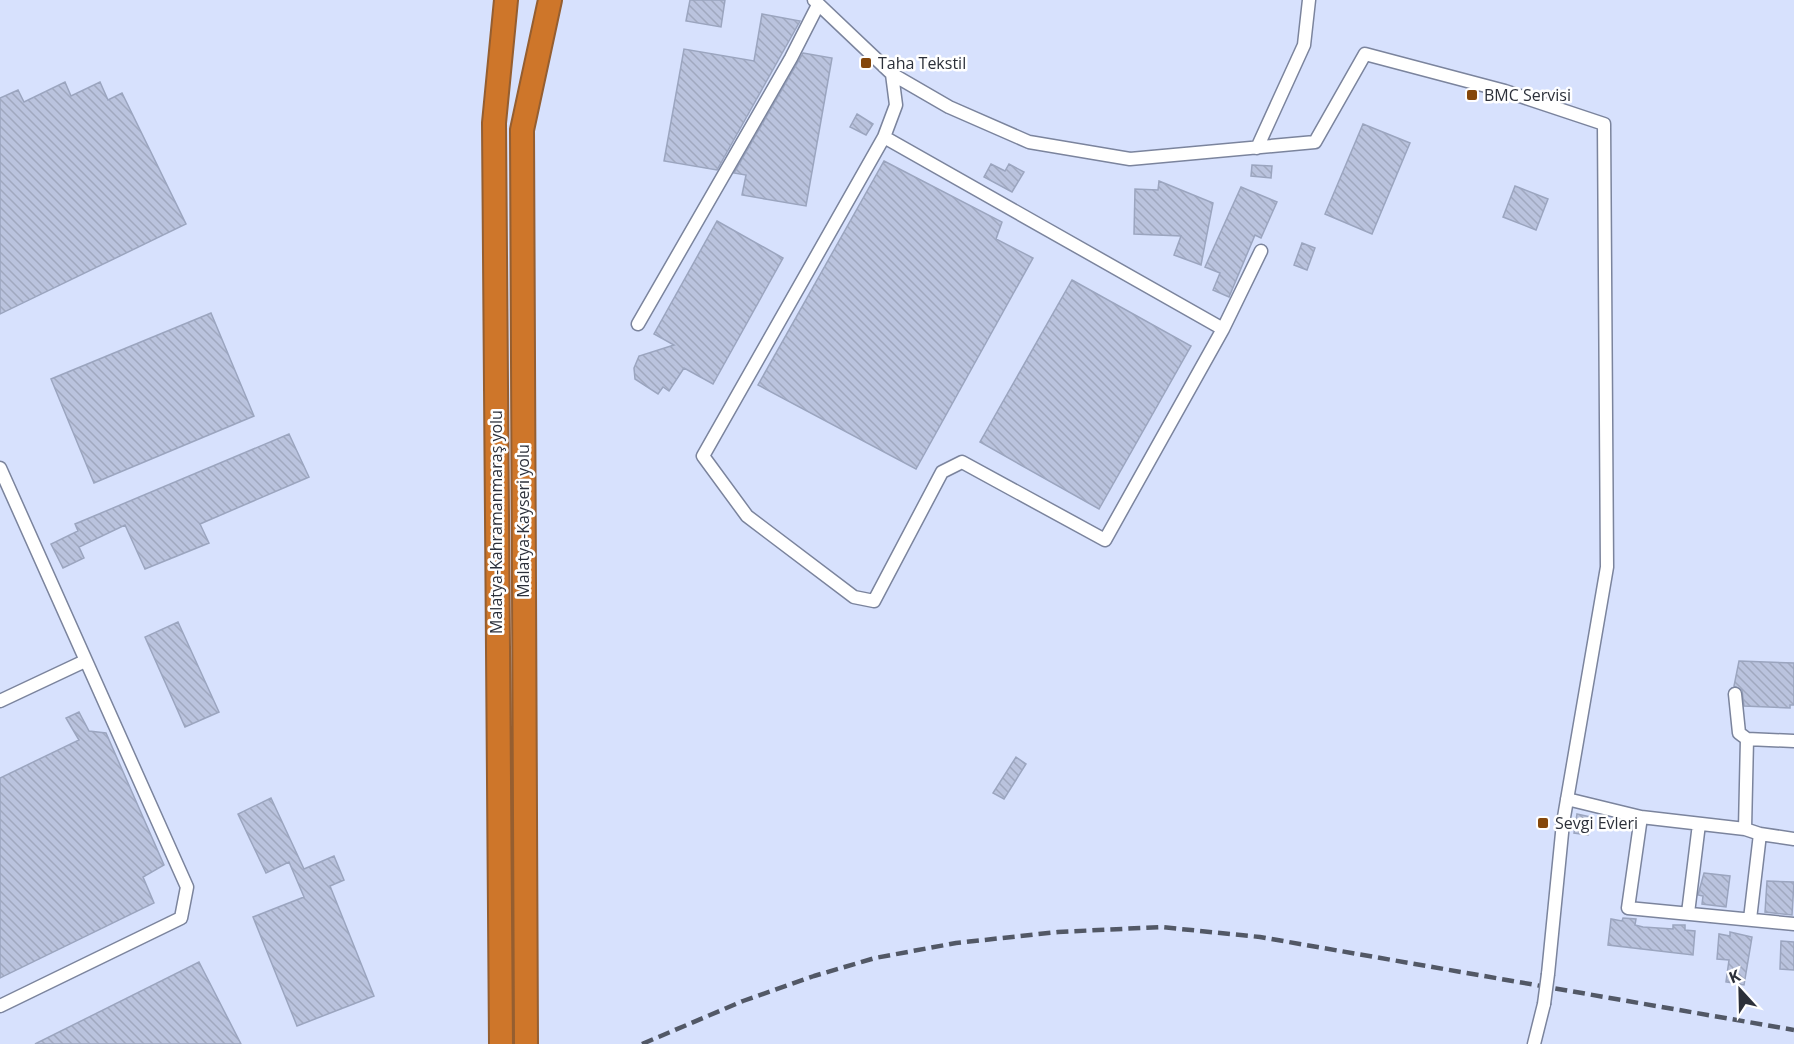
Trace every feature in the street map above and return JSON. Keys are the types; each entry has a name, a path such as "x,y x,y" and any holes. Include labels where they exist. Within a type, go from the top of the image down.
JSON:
{"highway":[{"name":"Malatya-Kahramanmaraş yolu","path":"501,1044 494,123 506,0"},
{"name":"Malatya-Kayseri yolu","path":"526,1044 522,130 550,0"}],"street":[{"path":"1257,148 1304,45 1310,0"},
{"path":"638,324 791,58 816,2 892,74 949,107 1029,142 1130,159 1316,142 1365,54 1505,91 1604,124 1607,567 1567,799 1544,1004 1534,1044"},
{"path":"892,74 896,105 884,137 703,456 747,516 854,597 874,601 942,472 962,462 1105,540 1223,329 1261,250"},
{"path":"884,137 1223,329"},
{"path":"0,468 187,887 181,918 0,1006"},
{"path":"0,701 85,661"},
{"path":"1735,694 1738,733 1747,739 1794,741"},
{"path":"1745,829 1747,739"},
{"path":"1567,799 1641,817 1745,829 1760,834 1794,839"},
{"path":"1641,817 1628,908 1794,924"},
{"path":"1688,913 1699,824"},
{"path":"1750,919 1760,834"}],"building":[{"path":"690,0 725,0 721,27 686,21"},
{"path":"762,14 800,21 717,170 664,161 684,49 754,61"},
{"path":"803,53 832,58 806,206 742,195 746,175 734,173"},
{"path":"65,82 71,96 100,82 108,100 122,93 186,224 0,314 0,98 18,90 24,102"},
{"path":"857,114 873,124 866,135 850,127"},
{"path":"1363,124 1410,143 1372,234 1325,214"},
{"path":"884,161 1002,222 996,239 1033,258 916,469 758,385"},
{"path":"991,164 1005,171 1009,164 1024,172 1012,192 984,177"},
{"path":"1252,165 1272,166 1271,178 1251,176"},
{"path":"1159,181 1213,203 1201,265 1174,255 1181,236 1134,234 1135,189 1158,190"},
{"path":"1515,186 1548,199 1536,230 1503,217"},
{"path":"1241,187 1277,202 1261,238 1255,235 1229,297 1213,290 1220,273 1205,267"},
{"path":"717,221 783,258 713,384 684,368 669,391 663,387 658,394 635,379 634,368 639,356 674,345 654,334"},
{"path":"1302,243 1315,248 1307,270 1294,265"},
{"path":"1072,280 1191,346 1099,509 980,442"},
{"path":"211,313 254,416 94,483 51,379"},
{"path":"289,434 309,477 200,524 209,543 145,569 125,525 79,547 84,558 63,568 51,544 78,531 75,524"},
{"path":"178,622 219,712 185,727 145,637"},
{"path":"1739,661 1794,663 1794,705 1790,705 1790,708 1744,706 1742,690 1734,686"},
{"path":"79,712 89,731 106,733 164,865 143,877 154,903 0,978 0,778 79,740 66,718"},
{"path":"1016,757 1026,764 1004,799 993,793"},
{"path":"271,798 304,869 334,856 344,880 330,886 374,996 297,1026 253,917 304,897 289,862 266,873 238,814"},
{"path":"1577,814 1591,817 1588,835 1574,833"},
{"path":"1704,873 1730,876 1726,907 1702,904 1703,896 1698,895"},
{"path":"1767,881 1794,882 1792,915 1765,912"},
{"path":"1623,918 1636,919 1635,925 1643,927 1673,929 1673,925 1685,925 1685,930 1695,931 1693,955 1608,945 1611,919 1622,921"},
{"path":"1730,932 1752,937 1744,985 1726,982 1729,960 1717,959 1719,934 1730,936"},
{"path":"1781,941 1794,942 1794,970 1780,969"},
{"path":"199,962 241,1044 35,1044"}],"railway":[{"path":"642,1044 743,1001 875,958 956,943 1058,932 1161,927 1260,937 1794,1030"}],"place":[{"name":"Taha Tekstil","path":"866,63"},
{"name":"BMC Servisi","path":"1472,95"},
{"name":"Sevgi Evleri","path":"1543,823"}]}
